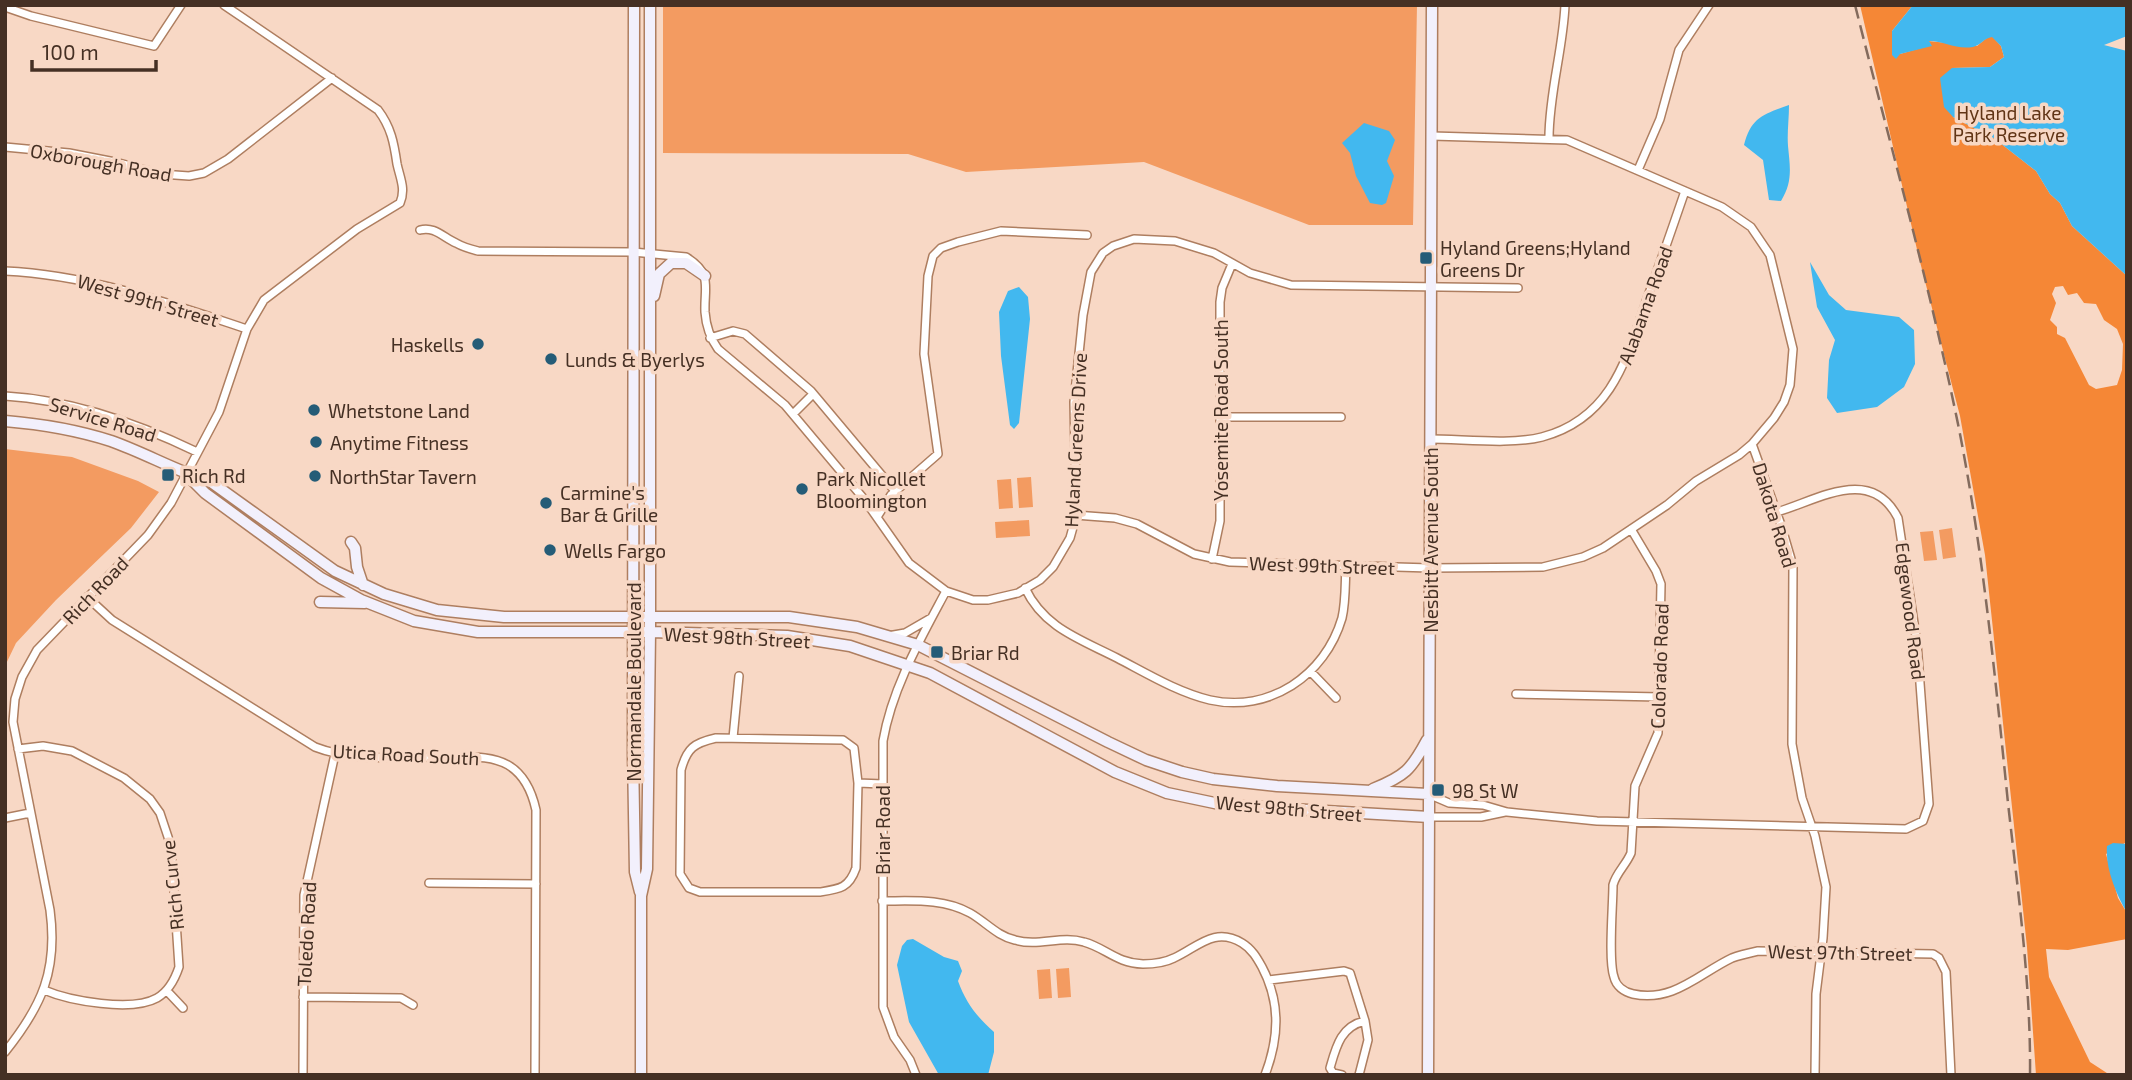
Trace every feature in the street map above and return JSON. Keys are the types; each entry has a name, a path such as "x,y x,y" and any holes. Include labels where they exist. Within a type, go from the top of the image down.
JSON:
{"street":[{"path":"5,7 42,19 154,46 181,5"},
{"path":"224,5 332,78"},
{"name":"Normandale Boulevard","path":"634,5 632,632 635,872 641,896"},
{"name":"Normandale Boulevard","path":"641,1075 641,896 647,869 650,632 650,5"},
{"name":"Nesbitt Avenue South","path":"1429,1075 1432,5"},
{"path":"1549,138 1565,5"},
{"path":"1638,170 1660,119 1679,50 1709,5"},
{"name":"Oxborough Road","path":"5,147 69,153 161,174 189,176 204,173 229,159 332,78"},
{"name":"Rich Road","path":"5,1052 30,1020 44,990 52,956 53,933 13,722 15,699 22,677 37,650 161,520 219,412 247,329 264,300 364,223 400,202 404,189 395,146 386,121 378,110 332,78"},
{"name":"Dakota Road","path":"1432,136 1549,138 1582,145 1722,207 1751,227 1766,248 1790,330 1793,367 1784,402 1752,444 1793,566 1792,744 1802,799 1822,861 1826,887 1826,912 1816,994 1815,1075"},
{"name":"Alabama Road","path":"1430,439 1539,438 1573,425 1588,415 1604,398 1626,360 1685,191"},
{"path":"420,230 425,228 436,231 460,246 478,251 633,252 686,257 693,261 705,276 705,311 710,338 733,331 745,334 813,394 895,491"},
{"path":"877,517 895,491 938,454 924,354 928,276 933,256 941,248 1001,231 1087,235"},
{"name":"Hyland Greens Drive","path":"710,338 729,359 793,414 877,517 909,563 946,591 973,600 988,600 1003,598 1040,580 1063,554 1070,538 1075,515 1074,402 1077,358 1091,272 1113,246 1134,239 1175,241 1195,246 1271,280 1291,285 1518,288"},
{"path":"650,314 659,274 666,266 677,262 685,263 705,276"},
{"name":"Yosemite Road South","path":"1212,559 1220,521 1220,302 1222,288 1233,264"},
{"name":"West 99th Street","path":"5,271 61,276 105,285 247,329"},
{"path":"793,414 813,394"},
{"name":"Service Road","path":"5,396 71,405 116,418 197,452"},
{"path":"1220,417 1341,417"},
{"name":"West 98th Street","path":"5,421 73,431 111,441 186,475 211,482 335,571 363,586 437,610 470,615 789,617 857,627 918,645 1146,760 1213,779 1263,785 1428,794 1448,803 1483,805 1507,812 1633,822 1906,828"},
{"name":"West 99th Street","path":"1075,515 1115,518 1137,524 1194,554 1212,559 1249,563 1430,568 1543,567 1583,557 1603,548 1696,481 1739,456 1752,444"},
{"name":"West 98th Street","path":"186,475 205,493 321,578 369,603 414,621 478,632 650,632 788,636 850,646 930,673 1115,772 1167,793 1235,806 1429,817 1481,817 1507,812"},
{"name":"Edgewood Road","path":"1777,512 1840,491 1863,489 1884,499 1893,507 1898,518 1917,643 1929,804 1923,821 1906,828"},
{"name":"Colorado Road","path":"1612,968 1613,885 1615,877 1628,862 1631,853 1635,786 1658,733 1660,697 1661,584 1631,529"},
{"path":"351,542 355,548 356,567 363,586"},
{"path":"1025,588 1032,603 1051,623 1153,677 1208,699 1248,702 1285,690 1311,672 1328,650 1344,606 1346,565"},
{"name":"Briar Road","path":"916,1075 910,1060 894,1037 883,1007 883,741 886,723 909,664 946,591"},
{"name":"Utica Road South","path":"87,597 112,620 222,690 301,739 335,754 482,757 508,765 527,784 536,810 535,1075"},
{"path":"320,602 369,603"},
{"path":"887,636 905,632 932,617"},
{"path":"1311,672 1336,698"},
{"path":"733,738 739,676"},
{"path":"1516,694 1660,697"},
{"path":"6,696 15,699"},
{"path":"1371,790 1401,777 1415,762 1429,736"},
{"path":"716,738 843,740 854,748 858,783 856,868 852,881 839,889 820,892 700,892 689,888 680,874 681,770 685,756 697,743 716,738"},
{"name":"Rich Curve","path":"18,749 57,747 85,757 138,788 160,813 171,846 179,954 179,967 167,991"},
{"name":"Toledo Road","path":"303,1075 304,895 335,754"},
{"path":"858,783 883,784"},
{"path":"5,818 30,813"},
{"path":"429,883 536,884"},
{"path":"882,901 945,903 974,915 999,934 1013,940 1041,944 1069,939 1082,941 1114,958 1131,963 1160,962 1174,958 1207,939 1230,939 1241,943 1256,955 1269,979 1277,1011 1274,1048 1265,1075"},
{"name":"West 97th Street","path":"1612,968 1613,976 1622,989 1638,995 1651,995 1680,989 1744,954 1772,950 1926,953 1939,958 1946,972 1951,1075"},
{"path":"1269,979 1344,971 1350,973 1368,1040 1359,1075"},
{"path":"44,990 70,999 104,1003 147,1002 167,991 183,1008"},
{"path":"303,997 401,998 413,1005"},
{"path":"1342,1075 1333,1073 1330,1068 1338,1040 1354,1023 1365,1021"}],"shaded area":[{"path":"663,5 1417,5 1413,225 1309,225 1144,162 966,172 908,154 663,153"},
{"name":"Hyland Lake Park Reserve","path":"1860,5 1913,5 1892,31 1900,54 1931,45 1928,41 1977,46 1992,36 2001,46 2004,57 1990,67 1952,68 1953,117 1995,139 2036,171 2050,194 2060,203 2072,226 2127,276 2127,844 2106,854 2118,898 2127,913 2127,939 2068,950 2046,949 2049,977 2090,1062 2110,1075 2036,1075 2027,947 1985,555 1960,416 1919,258","holes":["2063,286 2068,295 2077,293 2084,303 2096,304 2104,320 2117,329 2123,344 2122,370 2117,385 2096,389 2089,385 2065,338 2057,334 2057,327 2050,320 2056,303 2052,294 2055,287"]},
{"path":"5,449 72,457 138,481 159,492 131,528 56,600 16,643 5,666"},
{"path":"1031,477 1033,507 1019,508 1017,478"},
{"path":"1011,479 1013,508 999,509 997,480"},
{"path":"1029,520 1030,536 996,538 995,522"},
{"path":"1952,528 1956,557 1943,559 1939,530"},
{"path":"1933,531 1937,560 1924,561 1920,532"},
{"path":"1069,968 1071,997 1058,998 1056,969"},
{"path":"1050,969 1052,998 1039,999 1037,970"}],"water":[{"path":"1913,5 2127,5 2127,36 2104,45 2127,51 2127,276 2072,226 2060,203 2050,194 2036,171 1995,139 1953,117 1944,107 1940,78 1952,68 1990,67 2004,57 2001,46 1992,37 1967,48 1929,41 1932,46 1900,54 1896,59 1892,55 1892,31"},
{"path":"1789,105 1789,181 1781,201 1769,200 1763,160 1744,145 1755,122 1772,111"},
{"path":"1364,123 1389,131 1395,140 1387,161 1394,176 1386,203 1382,205 1370,203 1356,176 1350,153 1342,143"},
{"path":"1810,262 1829,295 1846,310 1899,317 1914,330 1915,364 1904,387 1877,407 1837,413 1827,398 1829,360 1835,340 1817,307"},
{"path":"1019,287 1028,297 1030,319 1019,423 1014,429 1010,425 1001,356 999,312 1008,291"},
{"path":"2113,843 2127,844 2127,913 2115,889 2108,863 2107,846"},
{"path":"913,939 944,957 958,961 962,971 958,981 968,1003 994,1032 994,1052 988,1075 939,1075 909,1022 897,965 902,946 907,940"}],"railway":[{"path":"1855,5 1935,319 1975,518 2023,939 2030,1075"}],"place":[{"name":"Hyland Greens;Hyland Greens Dr","path":"1426,258"},
{"name":"Haskells","path":"478,344"},
{"name":"Lunds & Byerlys","path":"551,359"},
{"name":"Whetstone Land","path":"314,410"},
{"name":"Anytime Fitness","path":"316,442"},
{"name":"Rich Rd","path":"168,475"},
{"name":"NorthStar Tavern","path":"315,476"},
{"name":"Park Nicollet Bloomington","path":"802,489"},
{"name":"Carmine's Bar & Grille","path":"546,503"},
{"name":"Wells Fargo","path":"550,550"},
{"name":"Briar Rd","path":"937,652"},
{"name":"98 St W","path":"1438,790"}]}
